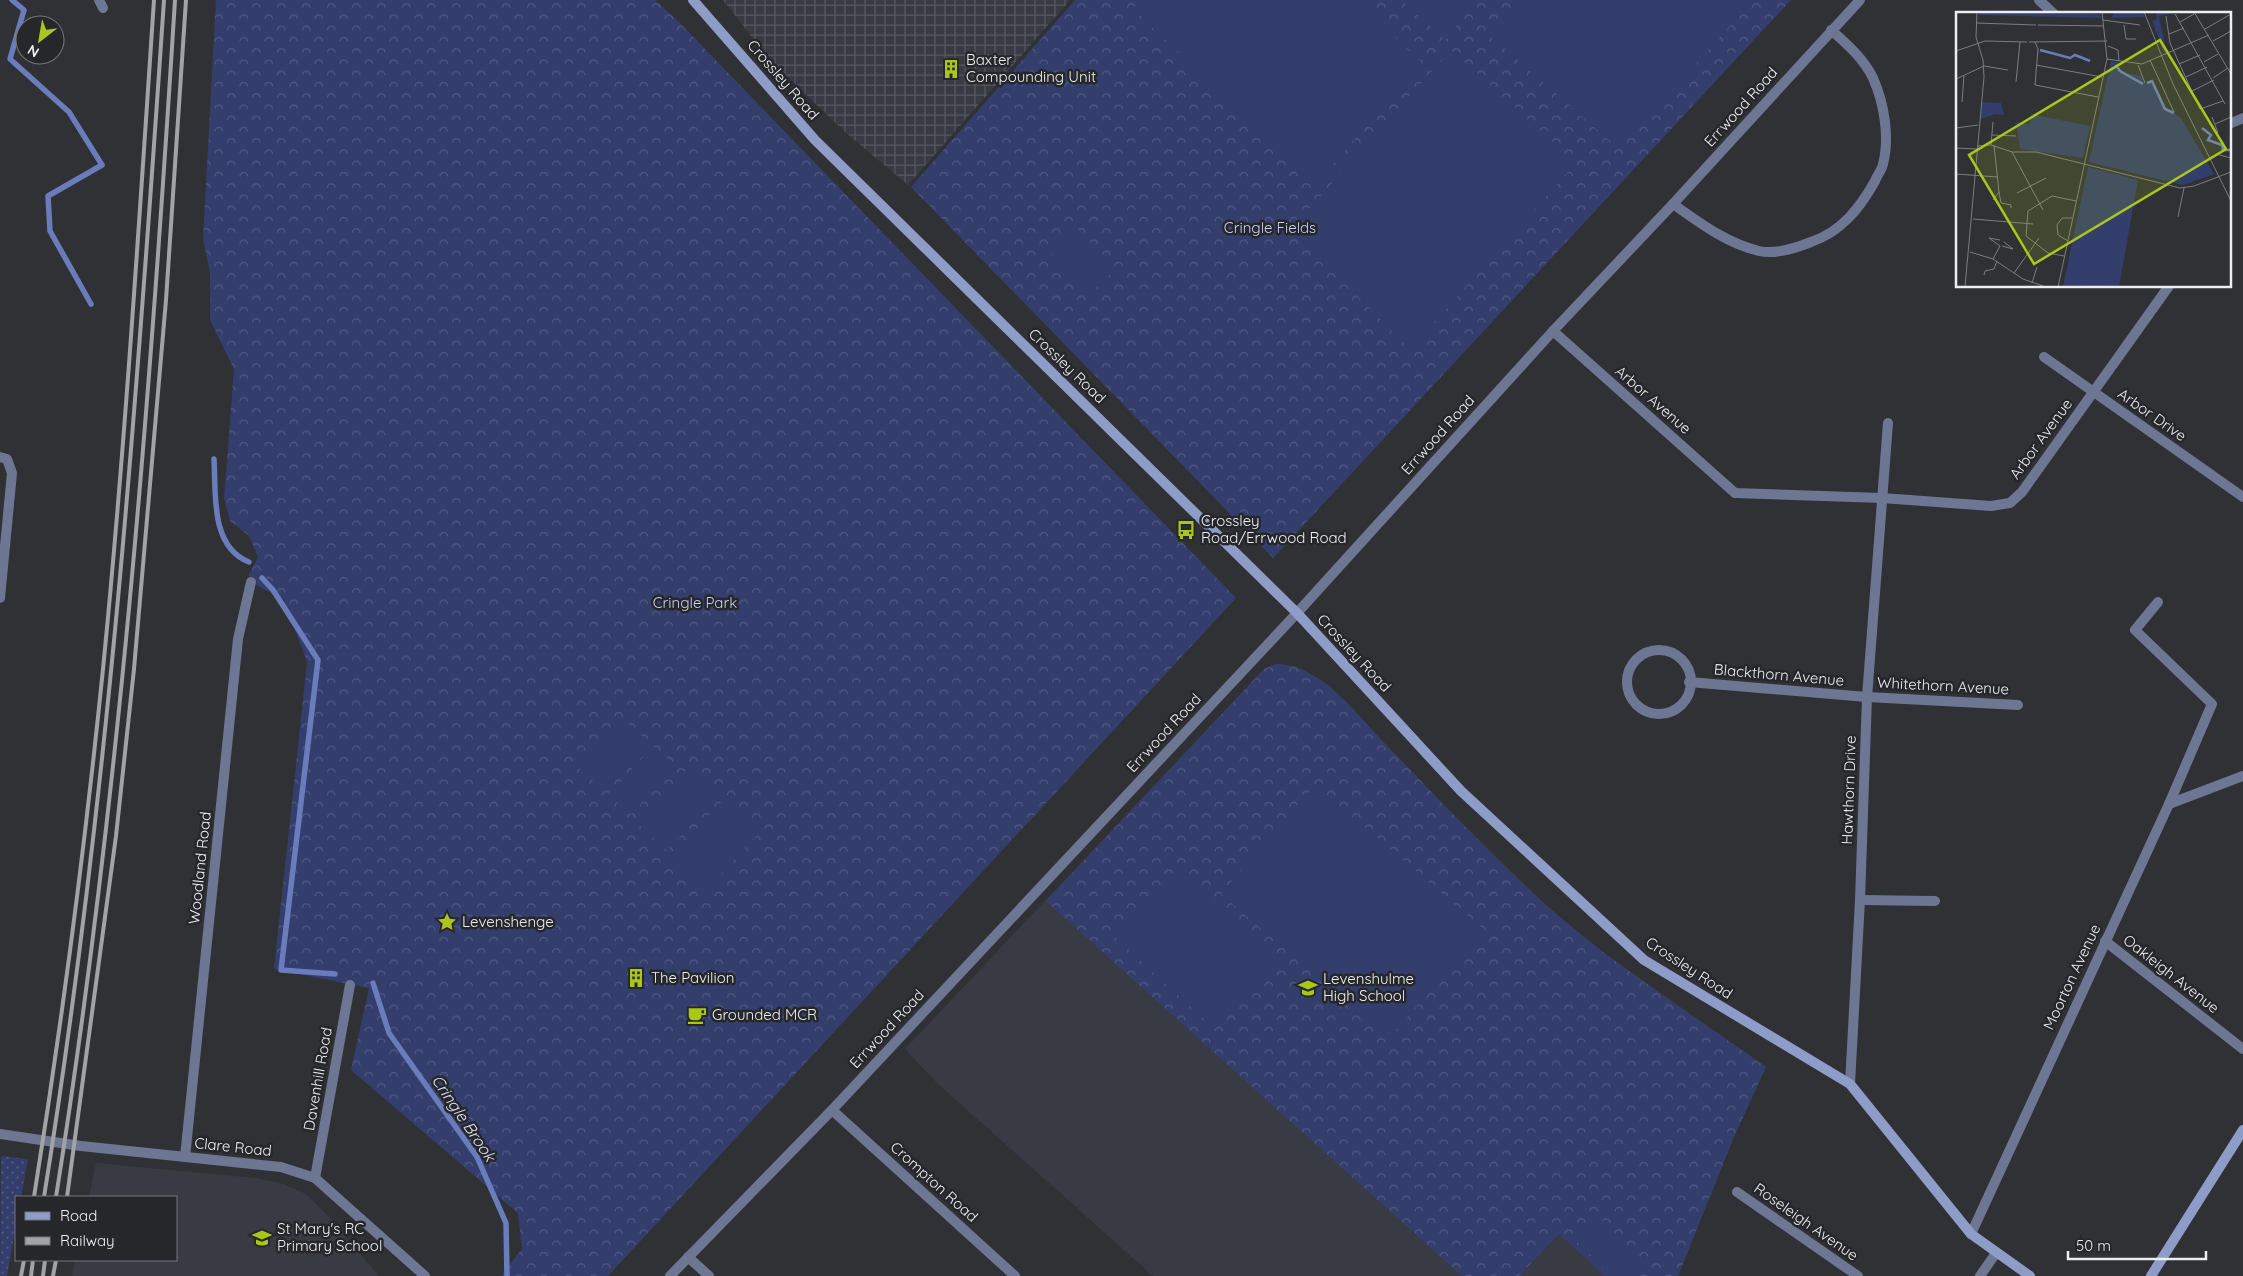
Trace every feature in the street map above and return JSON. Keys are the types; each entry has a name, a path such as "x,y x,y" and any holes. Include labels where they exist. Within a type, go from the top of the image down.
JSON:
{"street":[{"name":"Crossley Road","path":"693,0 815,140 1297,613 1461,791 1644,960 1850,1084 1971,1234 2030,1276"},
{"name":"Errwood Road","path":"670,1276 832,1110 1297,613 1553,332 1860,0"},
{"path":"2039,0 2052,12"},
{"path":"1673,204 1721,237 1761,252 1790,250 1821,239 1846,222 1864,200 1883,165 1886,134 1883,108 1872,78 1855,52 1831,30"},
{"path":"2230,124 2243,118"},
{"name":"Arbor Avenue","path":"1553,332 1735,493 1882,498 1991,506 2010,503 2022,492 2167,288"},
{"name":"Arbor Drive","path":"2044,358 2243,497"},
{"path":"1882,498 1888,422"},
{"path":"0,456 6,459 12,473 0,598"},
{"name":"Hawthorn Drive","path":"1850,1084 1860,900 1867,696 1882,498"},
{"name":"Woodland Road","path":"185,1157 238,639 252,582"},
{"name":"Moorton Avenue","path":"1971,1234 2169,804 2212,704 2136,630 2158,602"},
{"path":"1658,650 1677,656 1685,663 1689,672 1689,682 1689,694 1683,703 1675,710 1664,714 1653,714 1643,710 1634,703 1629,694 1627,684 1628,674 1632,665 1639,657 1658,650"},
{"name":"Blackthorn Avenue","path":"1689,682 1867,696"},
{"name":"Whitethorn Avenue","path":"1867,696 2018,705"},
{"path":"2169,804 2243,776"},
{"path":"1860,900 1935,901"},
{"name":"Oakleigh Avenue","path":"2105,941 2243,1049"},
{"name":"Davenhill Road","path":"315,1178 350,985"},
{"name":"Crompton Road","path":"832,1110 1015,1276"},
{"path":"2151,1276 2243,1130"},
{"name":"Clare Road","path":"0,1134 81,1146 281,1168 315,1178 425,1276"},
{"name":"Roseleigh Avenue","path":"1737,1192 1858,1276"},
{"path":"1980,1276 1996,1253"},
{"path":"688,1258 709,1276"}],"shaded area":[{"path":"723,0 1070,0 908,185 846,133 769,59"},
{"name":"Levenshulme High School","path":"1276,664 1297,667 1329,685 1451,812 1552,911 1607,955 1766,1067 1733,1139 1678,1276 1153,1276 937,1083 905,1049 1264,669"},
{"name":"St Mary's RC Primary School","path":"96,1163 257,1178 284,1184 306,1194 329,1217 379,1276 72,1276 75,1261 178,1261 178,1196 89,1196"}],"green space":[{"name":"Cringle Park","path":"216,0 655,0 676,19 1236,598 608,1276 501,1276 522,1249 518,1213 351,1070 369,988 274,969 307,662 284,600 251,582 249,575 258,557 249,536 230,521 224,499 234,369 210,320 210,273 203,238"},
{"name":"Cringle Fields","path":"1075,0 1791,0 1273,558 911,187"},
{"path":"1140,0 1356,0 1422,63 1314,185 1133,8"},
{"path":"1401,0 1477,0 1445,40"},
{"path":"1525,0 1754,0 1618,148 1491,37"},
{"path":"1451,50 1576,163 1410,349 1291,229"},
{"path":"1071,222 1116,268 1091,293 1046,247"},
{"name":"Levenshulme High School","path":"1276,664 1293,667 1309,673 1338,694 1489,851 1552,910 1630,972 1766,1067 1733,1139 1678,1276 1605,1276 1559,1234 1519,1276 1462,1276 1046,901 1264,669"},
{"path":"623,719 645,739 601,788 579,768"},
{"path":"653,746 675,766 631,815 609,795"},
{"path":"686,770 716,797 667,851 637,823"},
{"path":"1315,785 1483,929 1389,1038 1221,894"},
{"path":"727,796 762,829 703,894 667,861"},
{"path":"1175,870 1276,963 1215,1029 1114,936"},
{"path":"1,1156 28,1159 21,1196 15,1196 15,1231 7,1276 0,1276"},
{"path":"1596,1215 1645,1262 1631,1276 1612,1276 1573,1238"}],"waterway":[{"path":"12,0 24,10 10,59 69,112 102,165 48,196 50,231 91,304"},
{"name":"Cringle Brook","path":"214,459 216,503 221,532 227,544 236,555 249,562"},
{"path":"262,578 273,590 318,660 281,970 335,974"},
{"name":"Cringle Brook","path":"373,983 389,1033 477,1157 506,1223 507,1276"}],"railway":[{"path":"34,1196 72,934 89,802 103,669 125,419 154,0"},
{"path":"44,1196 86,899 103,750 131,450 164,0"},
{"path":"56,1196 98,899 130,600 155,301 175,0"},
{"path":"67,1196 116,836 134,669 166,300 186,0"},
{"path":"21,1276 24,1261"},
{"path":"31,1276 33,1261"},
{"path":"43,1276 45,1261"},
{"path":"53,1276 56,1261"}],"place":[{"name":"Baxter Compounding Unit","path":"951,69"},
{"name":"Crossley Road/Errwood Road","path":"1186,530"},
{"name":"Levenshenge","path":"447,922"},
{"name":"The Pavilion","path":"636,978"},
{"name":"Levenshulme High School","path":"1308,988"},
{"name":"Grounded MCR","path":"697,1015"},
{"name":"St Mary's RC Primary School","path":"262,1238"}]}
